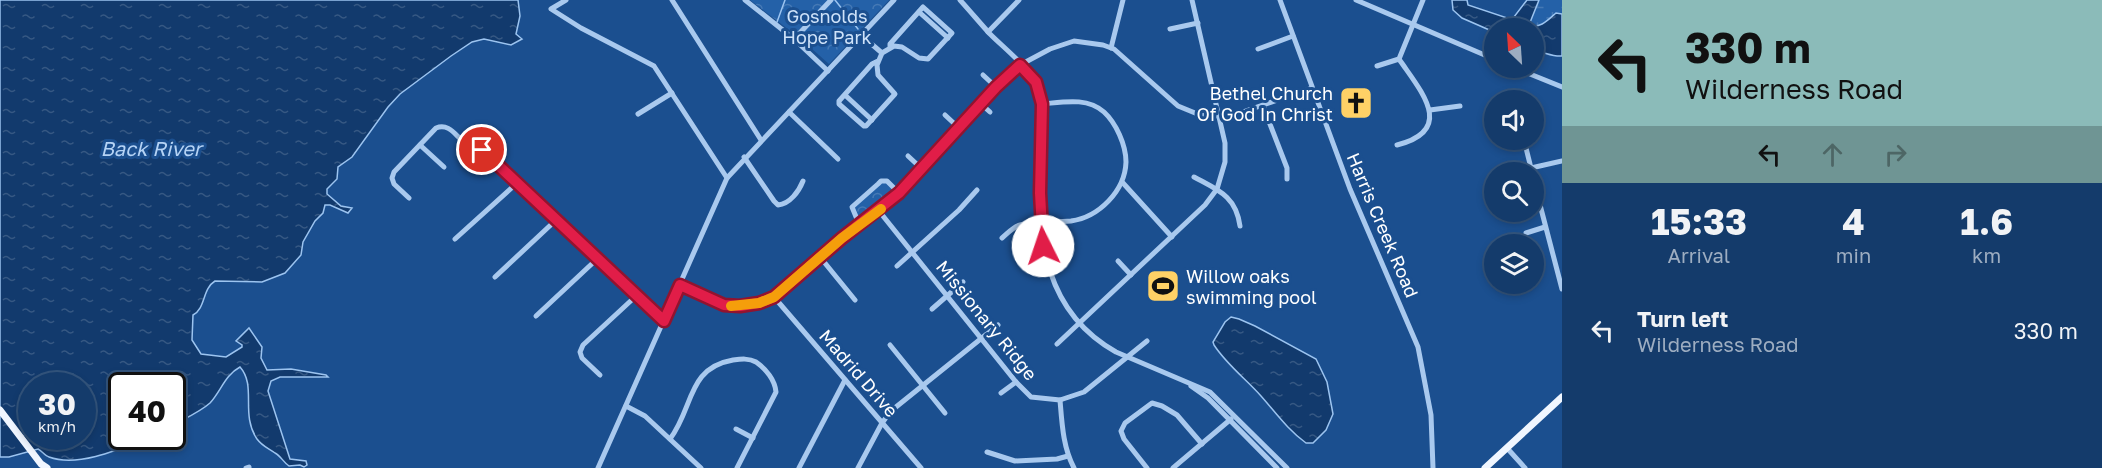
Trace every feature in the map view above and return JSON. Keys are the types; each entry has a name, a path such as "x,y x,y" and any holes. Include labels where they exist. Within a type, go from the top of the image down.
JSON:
{"main road":[{"path":"1485,468 1562,397"},
{"path":"0,410 43,467"}],"street":[{"path":"566,0 551,9 574,24 654,66 727,178"},
{"path":"672,0 761,140"},
{"path":"745,0 828,70"},
{"path":"794,39 831,0"},
{"path":"598,468 727,178 744,157 894,0"},
{"path":"960,0 1036,82 1042,104 1040,193 1043,246 1049,272 1064,304 1103,345 1210,392 1236,415 1287,468"},
{"path":"988,32 1019,0"},
{"path":"1111,48 1123,0"},
{"path":"1057,344 1205,205 1216,189 1225,162 1225,143 1192,0"},
{"name":"Harris Creek Road","path":"1280,0 1350,189 1418,346 1431,415 1433,468"},
{"path":"1356,0 1484,55"},
{"path":"1377,66 1399,59 1423,0"},
{"path":"878,61 872,64 839,104 864,126 895,94 878,75 878,61 882,53 890,48 902,47 925,60 948,38 952,30 925,7 890,44 890,48"},
{"path":"1170,29 1198,23"},
{"path":"861,35 882,53"},
{"path":"1258,49 1293,36"},
{"path":"680,285 724,305 740,306 759,303 774,297 899,193 996,87 1020,65 1050,49 1074,41 1111,48 1178,106 1200,114 1220,116 1237,114 1312,88"},
{"path":"1397,145 1413,141 1424,132 1430,110 1399,59"},
{"path":"983,75 996,87"},
{"path":"1540,78 1562,87"},
{"path":"638,114 672,93"},
{"path":"845,95 872,120"},
{"path":"1002,238 1017,225 1072,221 1088,215 1103,206 1123,183 1126,159 1113,122 1106,114 1097,106 1088,103 1042,104"},
{"path":"981,104 990,112"},
{"path":"1263,106 1287,168 1287,179"},
{"path":"1430,110 1460,106"},
{"path":"789,112 838,159"},
{"path":"945,115 959,128"},
{"path":"409,198 394,184 392,178 394,172 436,128 447,127 466,144 482,150 664,321"},
{"path":"420,145 444,167"},
{"path":"908,156 922,169"},
{"path":"744,157 778,204 786,203 798,191 803,181"},
{"path":"1544,166 1562,161"},
{"path":"1194,177 1228,197 1236,207 1240,226"},
{"path":"860,224 852,207 881,181 887,181 899,193"},
{"path":"455,240 517,183"},
{"path":"1123,183 1172,237"},
{"path":"897,266 977,190"},
{"name":"Missionary Ridge","path":"879,211 1016,382 1031,397 1060,400 1084,392 1147,341"},
{"path":"495,277 556,220"},
{"path":"1544,222 1562,290"},
{"path":"1526,233 1545,227"},
{"path":"820,257 855,300"},
{"path":"536,316 597,259"},
{"path":"1118,261 1131,275"},
{"path":"932,309 963,282"},
{"path":"600,375 582,358 580,352 583,345 636,296"},
{"name":"Madrid Drive","path":"774,297 921,468"},
{"path":"858,468 891,411 998,325"},
{"path":"890,345 945,413"},
{"path":"670,439 704,373 721,363 746,359 756,362 773,381 776,389 737,468"},
{"path":"799,468 845,380"},
{"path":"1001,393 1016,382"},
{"path":"1190,384 1208,398 1277,468"},
{"path":"1060,400 1064,440 1074,468"},
{"path":"1147,468 1124,439 1121,431 1125,423 1148,405 1157,404 1177,415 1202,444"},
{"path":"626,406 645,416 701,468"},
{"path":"1173,468 1236,415"},
{"path":"736,429 753,438"},
{"path":"1507,448 1525,468"},
{"path":"987,452 1015,461 1057,459 1068,456"},
{"path":"1015,461 1017,468"}],"green space":[{"name":"Gosnolds Hope Park","path":"750,0 889,0 829,64"},
{"path":"1538,0 1562,0 1562,43 1544,34 1544,18 1529,18"},
{"path":"881,181 887,181 899,193 859,224 852,207"}],"water":[{"name":"Back River","path":"0,0 518,0 520,16 516,34 522,39 511,45 484,39 472,42 451,56 400,94 352,157 338,167 337,179 327,189 327,194 341,206 352,208 348,213 325,205 323,213 315,221 303,242 301,255 285,273 262,282 215,281 208,289 200,308 193,315 192,340 201,354 226,357 242,347 236,341 249,328 262,347 261,358 267,370 291,369 328,377 280,377 271,381 268,391 290,459 306,461 307,465 304,467 289,466 257,439 250,420 247,383 240,367 227,379 210,403 186,418 186,372 108,372 108,450 114,450 73,460 49,457 39,450 96,450 96,372 18,372 18,450 34,450 0,457"},
{"path":"1452,0 1467,0 1468,5 1507,18 1484,18 1484,28 1462,18 1453,10"},
{"path":"1527,0 1539,0 1532,18 1512,18"},
{"path":"1556,13 1562,14 1562,56 1544,53 1544,23"},
{"path":"1231,317 1255,326 1316,359 1327,382 1333,414 1326,430 1313,443 1306,443 1293,433 1214,345 1213,342 1225,322"}],"waterway":[{"path":"777,22 785,0"},
{"path":"835,0 858,29"}],"slow traffic":[{"path":"731,306 759,303 774,297 860,223 881,209"}],"place":[{"name":"Bethel Church Of God In Christ","path":"1356,103"},
{"name":"Willow oaks swimming pool","path":"1163,286"}],"route":[{"path":"482,150 664,321 680,285 724,305 740,306 759,303 774,297 860,223 879,211 899,193 996,87 1020,65 1036,82 1042,104 1040,193 1043,246"}]}
